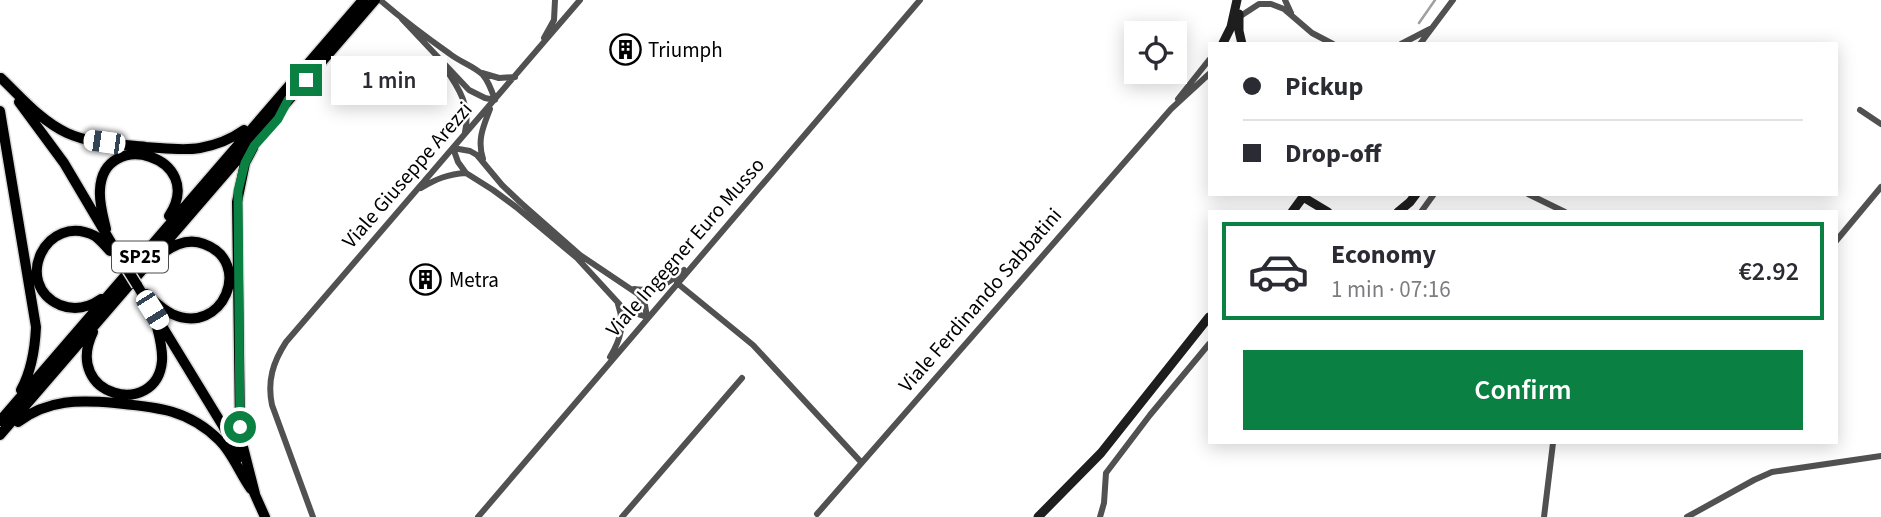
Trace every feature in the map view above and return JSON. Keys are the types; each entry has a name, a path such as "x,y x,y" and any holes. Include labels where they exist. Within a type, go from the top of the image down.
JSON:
{"main road":[{"name":"SP25","path":"0,437 147,265 363,0"},
{"name":"SP25","path":"0,418 160,233 377,0"},
{"path":"1,77 48,122 66,133 87,140 174,149 196,149 233,138 285,97"},
{"path":"1,77 64,163 223,426 265,517"},
{"path":"255,494 240,427 237,202 245,163 254,146 278,119 285,97"},
{"path":"0,111 36,327 34,355 28,376 0,418"},
{"path":"108,238 101,207 101,183 113,163 121,158 141,154 154,157 163,163 176,181 176,202 160,233"},
{"path":"109,294 85,307 71,308 57,303 46,294 38,280 40,253 54,237 68,232 84,232 102,241 122,261"},
{"path":"137,285 169,313 191,318 207,315 218,307 229,286 224,261 216,251 199,242 177,244 147,265"},
{"path":"107,311 95,328 88,346 88,366 94,379 102,387 111,393 124,396 142,391 152,383 160,369 162,348 152,310"},
{"path":"0,437 27,415 63,402 81,400 159,407 191,418 219,440 255,494"}],"street":[{"path":"377,0 453,56 480,72 499,78 514,77"},
{"path":"539,48 554,20 555,0"},
{"name":"Viale Giuseppe Arezzi","path":"313,517 270,395 270,379 274,365 286,342 580,0"},
{"name":"Viale Ingegner Euro Musso","path":"478,517 920,0"},
{"path":"1239,0 1241,42"},
{"path":"1224,42 1239,0"},
{"path":"1285,0 1292,15"},
{"path":"1422,42 1453,0"},
{"path":"1238,17 1259,4 1271,4 1284,9 1312,33 1330,42"},
{"path":"402,19 469,90 493,102"},
{"path":"1405,42 1432,28"},
{"path":"426,45 453,80 465,103 467,122 464,136"},
{"path":"1171,109 1208,61"},
{"path":"480,72 490,86 493,102 481,130 480,150 483,161"},
{"path":"1171,109 1208,75"},
{"name":"Viale Ferdinando Sabbatini","path":"817,514 1171,109"},
{"path":"1860,110 1881,124"},
{"path":"647,317 628,311 567,249 516,207 466,173 453,148 470,151 483,161 502,185 531,212 580,255 624,285 648,290 668,283 701,255"},
{"path":"416,190 442,177 466,173"},
{"path":"1838,239 1881,187"},
{"path":"1304,196 1325,210"},
{"path":"1400,210 1414,196"},
{"path":"1532,196 1561,210"},
{"path":"677,283 753,345 861,463"},
{"path":"631,288 641,299 647,317"},
{"path":"599,374 622,332 621,313 615,299"},
{"path":"1038,517 1101,453 1208,318"},
{"path":"1100,517 1104,503 1105,473 1208,345"},
{"path":"622,517 742,378"},
{"path":"1544,517 1553,444"},
{"path":"1687,517 1772,472 1881,456"}],"waterway":[{"path":"1419,23 1435,0"}],"place":[{"name":"Triumph","path":"625,50"},
{"name":"Metra","path":"426,280"}],"route":[{"path":"240,427 238,191 245,163 254,146 278,119 288,100 306,80"}]}
